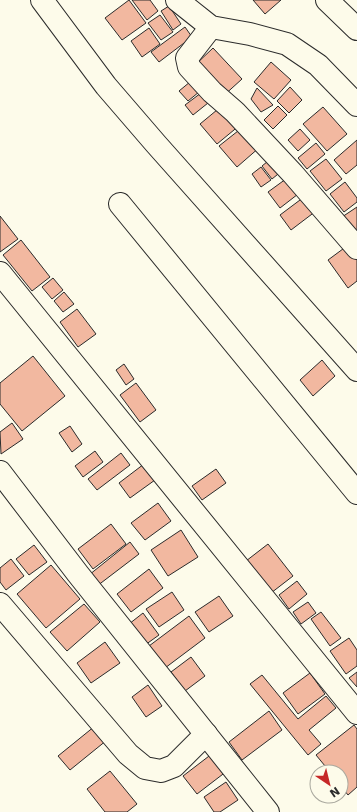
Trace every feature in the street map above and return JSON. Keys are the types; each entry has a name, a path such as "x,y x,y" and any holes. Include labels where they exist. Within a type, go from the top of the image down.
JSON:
{"street":[{"path":"42,0 106,86 357,370"},
{"path":"177,0 211,27 250,34 287,44 318,65 357,105"},
{"path":"327,0 357,29"},
{"path":"211,27 187,58 189,67 212,92 235,112 288,169 357,248"},
{"path":"120,204 357,493"},
{"path":"0,273 357,713"},
{"path":"0,472 78,574 268,812"},
{"path":"0,604 128,754 145,768 161,771 174,766 206,734"}],"building":[{"path":"129,0 146,23 122,40 105,18"},
{"path":"132,0 150,0 158,11 147,20"},
{"path":"253,0 281,0 265,14"},
{"path":"169,6 181,24 173,30 161,11"},
{"path":"160,15 173,32 161,40 148,23"},
{"path":"185,27 192,37 159,62 151,52"},
{"path":"149,28 160,44 142,57 131,41"},
{"path":"213,48 242,79 221,98 193,67"},
{"path":"271,62 291,80 274,99 254,82"},
{"path":"196,77 205,87 188,101 179,91"},
{"path":"290,87 302,100 289,113 277,101"},
{"path":"257,88 273,105 261,112 251,99"},
{"path":"205,90 213,99 193,115 185,105"},
{"path":"223,105 240,125 217,144 200,124"},
{"path":"278,106 287,115 273,129 264,120"},
{"path":"323,107 347,134 327,151 303,124"},
{"path":"243,127 260,147 237,167 219,146"},
{"path":"300,129 310,140 298,151 288,140"},
{"path":"357,140 357,165 346,174 334,160"},
{"path":"316,143 325,154 307,169 298,158"},
{"path":"273,157 283,170 272,179 262,166"},
{"path":"326,159 342,179 326,191 310,171"},
{"path":"261,167 271,180 261,187 252,174"},
{"path":"290,176 302,191 280,208 268,192"},
{"path":"345,182 357,198 357,202 344,212 330,194"},
{"path":"304,197 316,211 291,230 280,215"},
{"path":"357,207 357,235 342,217"},
{"path":"0,216 18,239 0,252"},
{"path":"21,240 50,277 32,291 3,255"},
{"path":"351,243 357,252 357,281 348,288 328,260"},
{"path":"53,278 63,290 52,299 42,287"},
{"path":"64,292 74,304 63,312 54,301"},
{"path":"77,309 96,334 78,347 60,322"},
{"path":"33,356 65,396 22,431 0,404 0,383"},
{"path":"322,360 335,376 313,396 300,380"},
{"path":"124,364 134,379 126,385 116,370"},
{"path":"136,383 156,410 140,422 120,395"},
{"path":"12,423 23,439 1,454 0,432"},
{"path":"70,426 82,444 72,452 59,433"},
{"path":"95,451 103,462 83,477 75,466"},
{"path":"121,453 130,465 97,490 88,479"},
{"path":"144,464 155,480 130,498 119,483"},
{"path":"216,469 226,483 202,500 192,486"},
{"path":"158,503 171,521 145,540 131,523"},
{"path":"111,524 126,544 93,569 78,549"},
{"path":"181,530 198,557 168,576 151,550"},
{"path":"130,542 139,554 97,586 89,575"},
{"path":"268,544 293,576 271,593 246,561"},
{"path":"34,545 47,562 29,575 16,559"},
{"path":"11,559 24,576 6,590 0,582 0,568"},
{"path":"51,565 80,599 46,628 17,594"},
{"path":"149,569 163,588 131,612 117,594"},
{"path":"297,581 307,594 289,609 279,595"},
{"path":"172,592 184,610 159,627 146,609"},
{"path":"219,596 233,616 209,632 195,612"},
{"path":"308,602 316,613 301,624 293,612"},
{"path":"84,604 100,622 67,651 50,632"},
{"path":"321,612 341,638 330,646 311,619"},
{"path":"143,613 159,635 145,645 129,624"},
{"path":"189,616 205,638 165,668 149,646"},
{"path":"349,638 357,650 357,666 346,674 330,651"},
{"path":"105,642 120,663 91,683 77,663"},
{"path":"191,657 205,676 185,691 171,672"},
{"path":"357,672 357,687 349,678"},
{"path":"310,673 325,694 298,714 283,693"},
{"path":"262,675 298,719 326,696 336,708 309,730 321,744 308,755 250,684"},
{"path":"148,685 162,706 146,717 132,697"},
{"path":"269,711 282,730 242,760 229,742"},
{"path":"354,725 357,729 357,787 349,794 349,764 323,764 316,755"},
{"path":"95,726 107,740 70,770 58,756"},
{"path":"213,753 227,771 197,794 183,776"},
{"path":"110,771 137,804 127,812 105,812 87,789"},
{"path":"226,782 238,800 220,812 214,812 204,797"}]}
